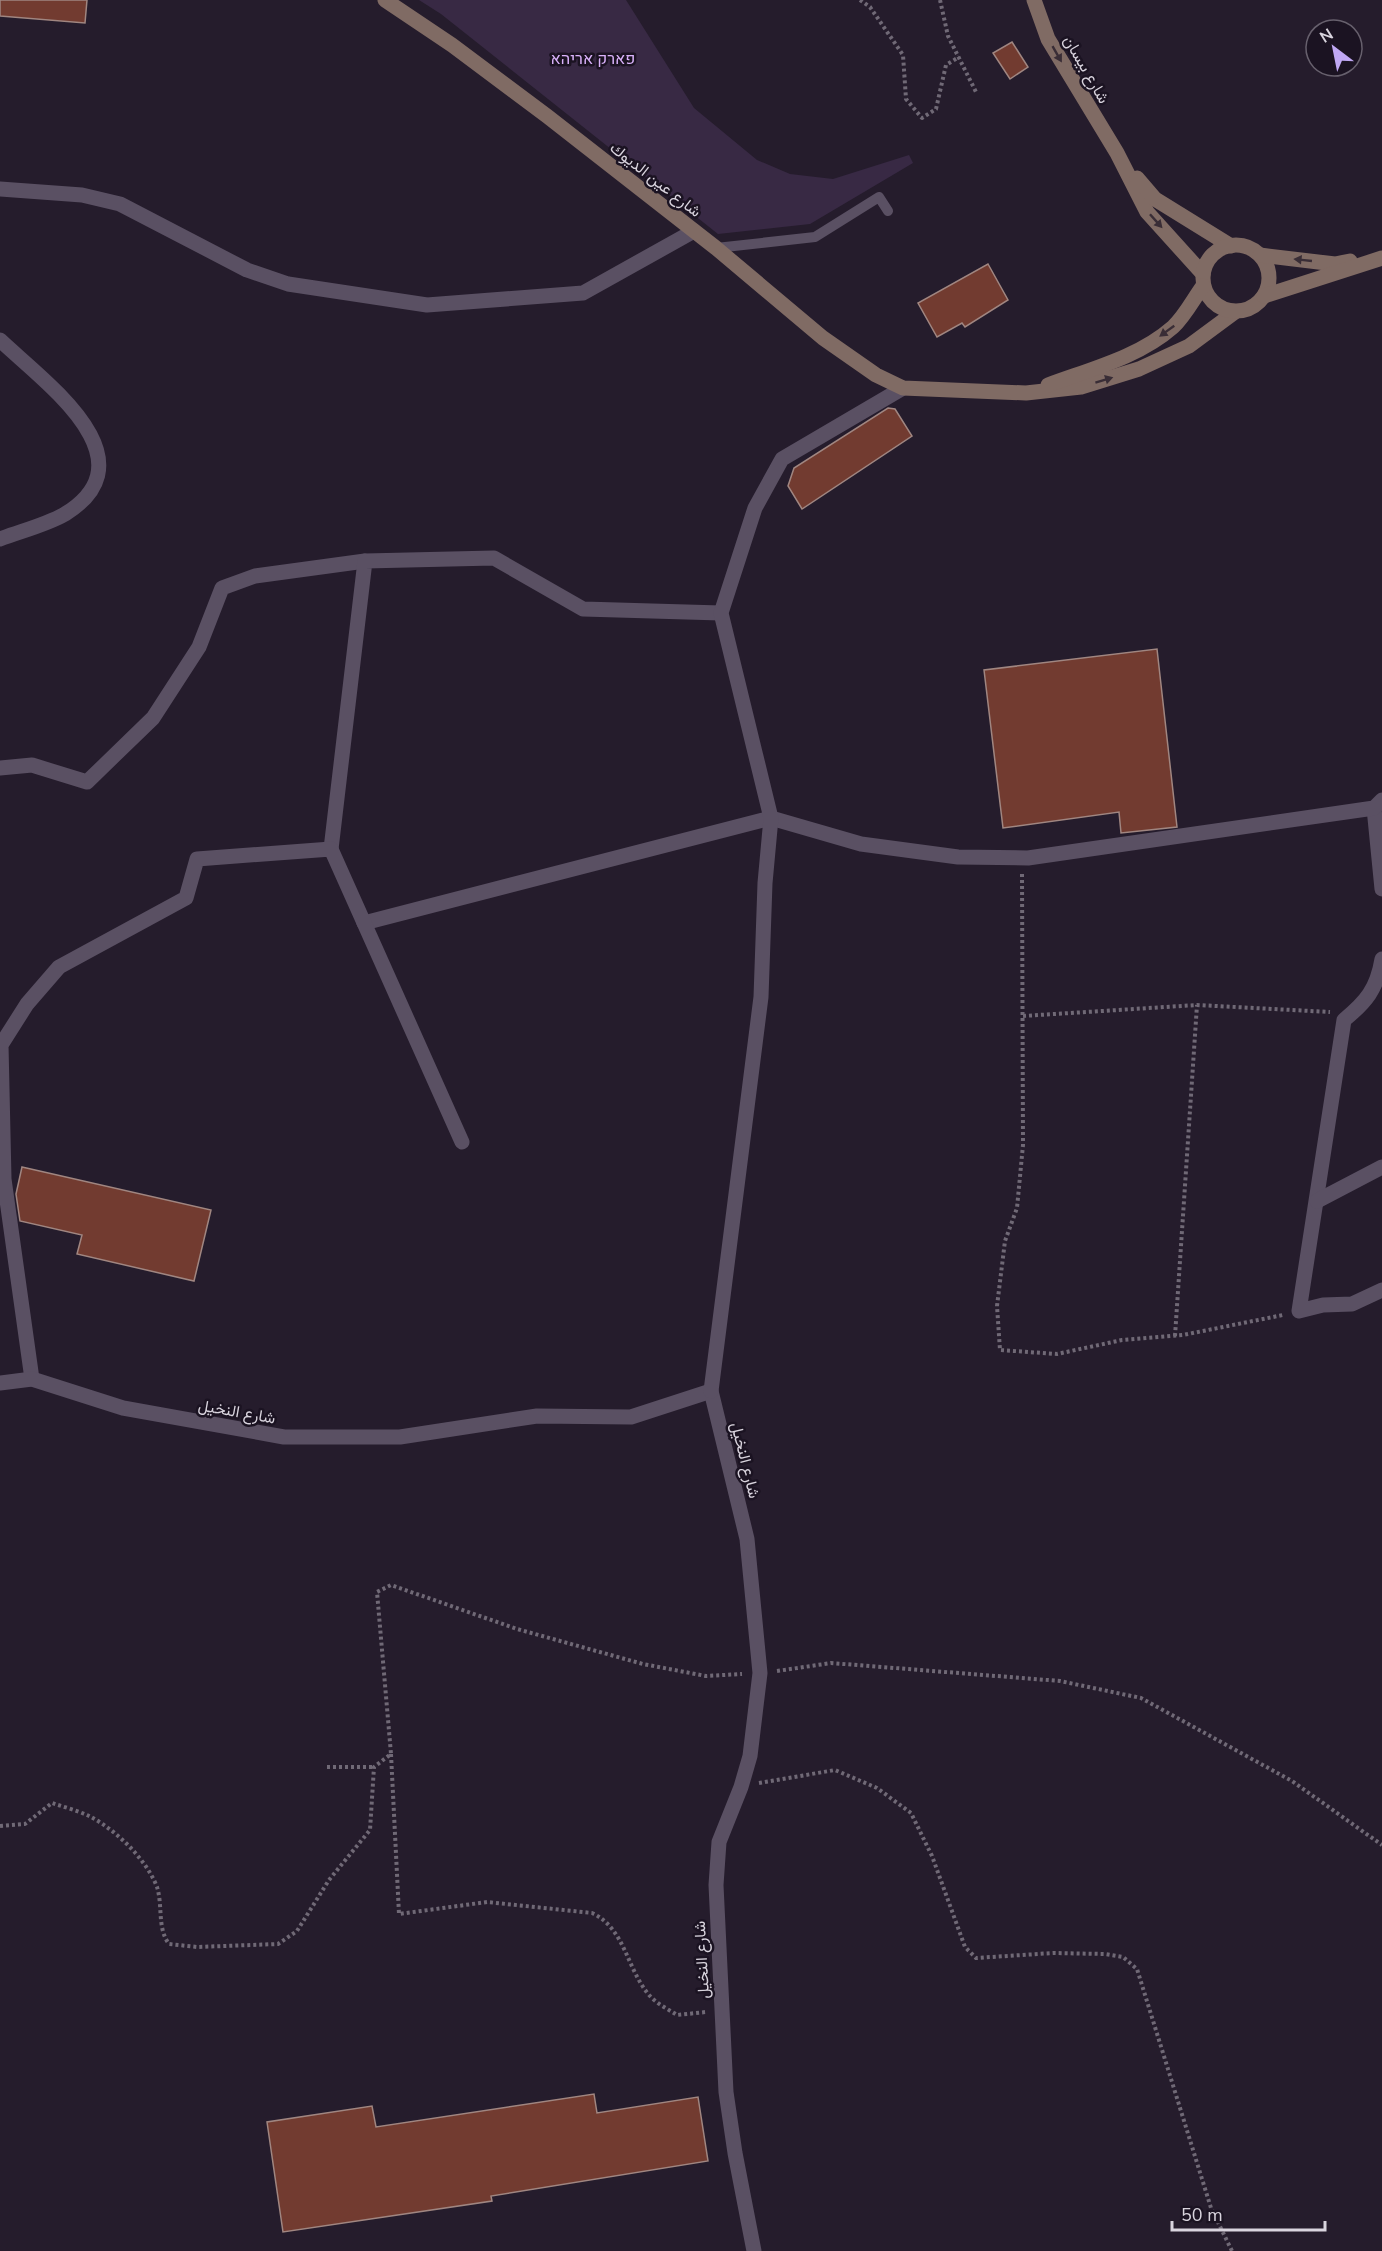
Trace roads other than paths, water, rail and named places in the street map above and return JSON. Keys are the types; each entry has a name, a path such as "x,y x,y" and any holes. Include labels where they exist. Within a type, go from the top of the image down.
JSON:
{"main road":[{"name":"شارع عين الديوك","path":"385,0 547,116 716,248 824,338 876,375 903,388"},
{"name":"شارع بيسان","path":"1034,0 1048,39 1117,153 1148,212 1203,280"},
{"name":"شارع بيسان","path":"1117,153 1155,199 1231,246"},
{"path":"1026,393 1149,345 1175,326 1203,280 1213,255 1231,246 1242,246 1260,255 1335,264 1382,257"},
{"path":"1260,255 1269,274 1264,296"},
{"path":"903,388 1026,393 1082,387 1139,369 1189,346 1236,312 1247,310 1264,296 1382,257"},
{"path":"1203,280 1215,304 1236,312"}],"street":[{"path":"0,189 82,195 120,204 247,270 288,284 427,305 583,293 694,231"},
{"path":"0,340 42,378 76,416 95,440 100,459 98,478 86,498 63,515 0,539"},
{"path":"711,1392 761,997 765,883 771,818 721,613 755,508 782,459 903,388"},
{"path":"0,768 32,765 87,782 153,718 199,647 222,588 255,576 365,561 494,558 583,609 721,613"},
{"path":"365,561 331,849 462,1142"},
{"path":"364,923 771,818 861,844 958,857 1022,858 1378,804 1382,889"},
{"path":"32,1378 4,1179 0,1045 27,1004 59,967 186,898 197,859 331,849"},
{"path":"1382,959 1380,972 1368,1000 1344,1020 1299,1311 1323,1305 1352,1304 1382,1290"},
{"path":"1317,1201 1382,1167"},
{"name":"شارع النخيل","path":"0,1383 32,1378 123,1407 284,1437 400,1437 537,1416 631,1417 711,1392 747,1539 760,1673 750,1756 741,1787 719,1842 716,1913 728,2102 754,2251"}],"lane":[{"path":"716,248 815,237 879,197 888,211"}],"park label":[{"name":"פארק אריהא","path":"593,58"}]}
